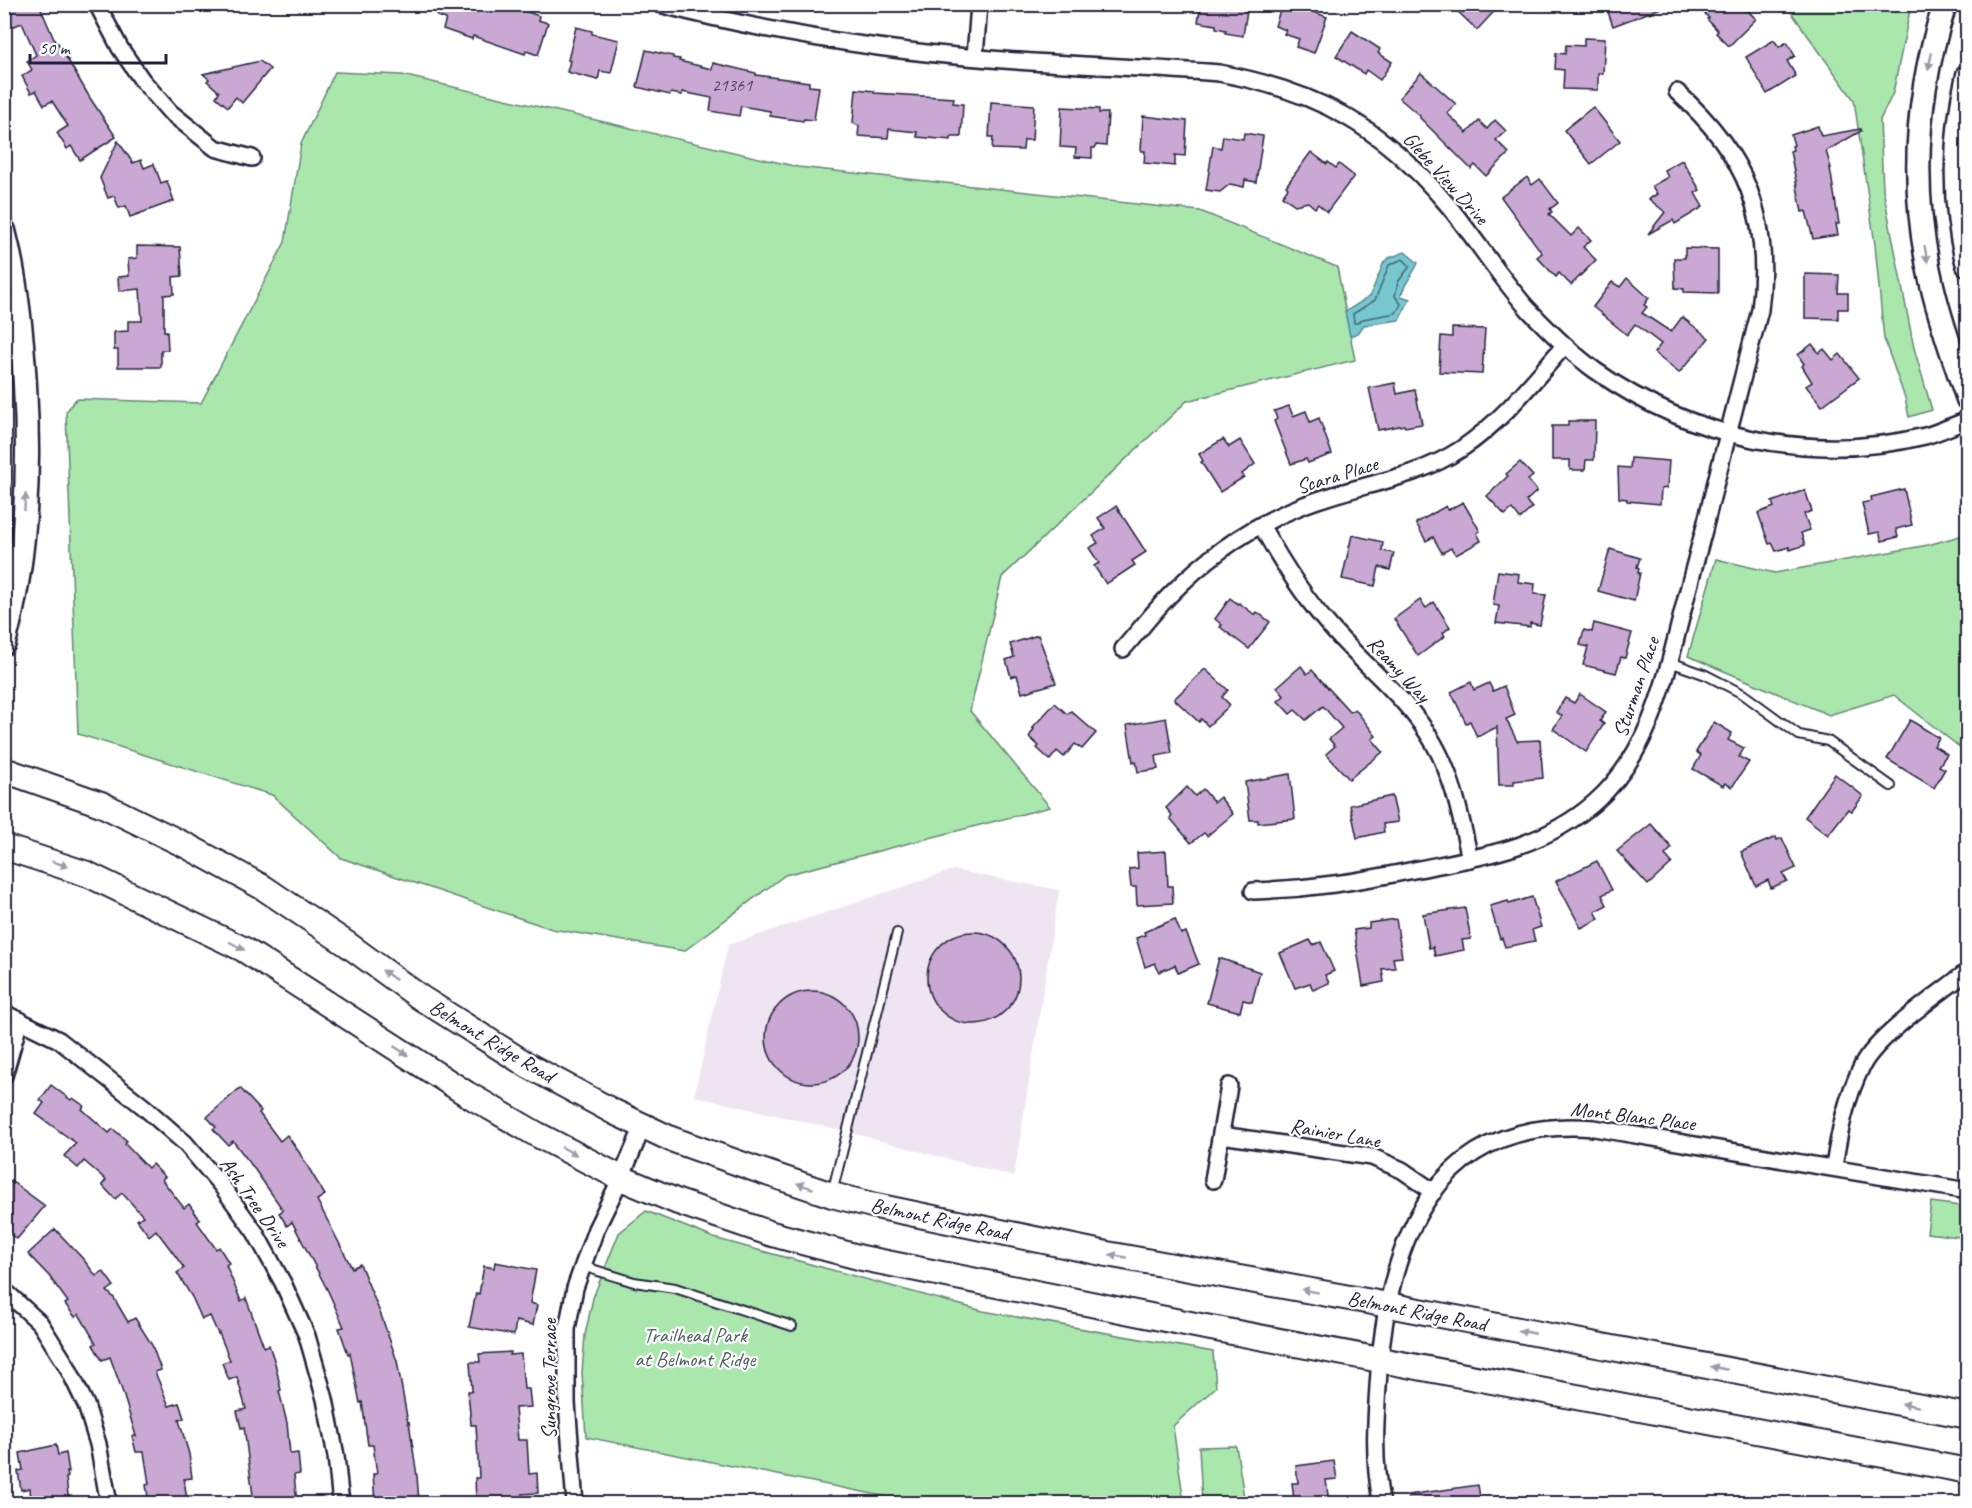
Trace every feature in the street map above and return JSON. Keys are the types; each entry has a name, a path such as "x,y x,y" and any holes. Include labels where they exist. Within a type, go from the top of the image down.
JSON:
{"main road":[{"name":"Belmont Ridge Road","path":"4,770 101,804 189,847 264,888 421,998 530,1066 614,1112 682,1143 832,1195 1107,1254 1388,1305 1968,1416"},
{"path":"4,847 87,874 243,949 467,1094 536,1134 621,1178 678,1202 772,1233 862,1258 1195,1325 1968,1471"}],"street":[{"path":"97,4 120,48 142,80 170,112 215,147 252,158"},
{"name":"Glebe View Drive","path":"659,4 709,11 793,34 879,48 975,57 1219,73 1257,80 1292,90 1362,125 1393,148 1446,203 1528,309 1564,346 1629,392 1668,412 1728,434 1771,442 1813,446 1858,446 1925,436 1968,420"},
{"path":"975,57 979,4"},
{"path":"1945,4 1931,55 1920,116 1917,156 1918,191 1924,246 1932,288 1968,399"},
{"path":"1968,75 1958,136 1957,171 1958,201 1968,265"},
{"name":"Sturman Place","path":"1253,891 1300,890 1346,884 1512,850 1543,837 1572,820 1595,802 1616,781 1635,753 1650,723 1670,662 1760,310 1763,283 1763,252 1759,221 1746,182 1721,136 1700,112 1677,92"},
{"path":"4,231 21,322 28,435 27,489 21,550 13,612 4,643"},
{"name":"Scara Place","path":"1123,649 1171,594 1200,567 1230,544 1261,525 1298,507 1339,493 1402,477 1434,465 1462,448 1488,429 1564,346"},
{"name":"Reamy Way","path":"1261,525 1285,568 1310,603 1413,712 1434,743 1457,798 1470,859"},
{"path":"1834,1167 1846,1106 1863,1064 1891,1033 1968,971"},
{"name":"Ash Tree Drive","path":"4,1013 59,1040 97,1068 185,1143 221,1185 255,1232 308,1336 325,1399 336,1456 341,1503"},
{"path":"4,1076 20,1020"},
{"path":"1213,1180 1229,1086"},
{"name":"Sungrove Terrace","path":"575,1503 567,1403 567,1329 582,1266 607,1203 621,1178 643,1125"},
{"name":"Mont Blanc Place","path":"1382,1503 1376,1456 1376,1415 1380,1359 1388,1305 1398,1262 1411,1231 1446,1176 1468,1156 1491,1142 1516,1133 1544,1128 1570,1126 1594,1128 1968,1191"},
{"name":"Rainier Lane","path":"1221,1135 1372,1157 1402,1170 1434,1192"},
{"path":"4,1290 40,1323 67,1366 86,1405 98,1444 109,1503"}],"lane":[{"path":"1670,662 1706,675 1743,694 1799,735 1828,741 1891,786"},
{"path":"832,1195 897,933"},
{"path":"582,1266 634,1282 675,1288 792,1326"}],"shaded area":[{"path":"953,870 1059,890 1014,1177 848,1132 694,1096 728,945"}],"green space":[{"path":"1786,5 1911,5 1893,93 1880,120 1883,189 1914,348 1932,410 1909,417 1905,398 1884,339 1875,245 1854,100"},
{"path":"335,72 402,75 798,167 1200,211 1337,267 1355,360 1187,401 1002,577 970,711 1050,807 785,875 684,951 552,929 341,858 272,795 78,734 66,412 76,399 201,403 285,242 301,144"},
{"path":"1967,534 1967,753 1894,695 1829,715 1688,656 1716,559 1775,573 1928,545"},
{"path":"1931,1202 1967,1207 1967,1238 1927,1233"},
{"name":"Trailhead Park at Belmont Ridge","path":"646,1211 714,1238 983,1311 1213,1352 1216,1387 1173,1426 1184,1503 918,1503 586,1437 582,1373 585,1335 593,1298 619,1233"},
{"path":"1236,1446 1245,1503 1202,1503 1199,1447"}],"water":[{"path":"1405,252 1418,263 1402,291 1401,296 1410,299 1399,320 1364,325 1358,333 1350,336 1345,312 1370,296 1384,262"}],"building":[{"path":"4,4 39,4 56,44 58,43 116,137 80,160 71,146 67,149 57,133 68,126 52,101 44,105 36,91 31,93 22,76 32,70 27,61 36,55 22,23 4,30"},
{"path":"441,4 505,4 539,16 538,20 548,23 538,55 526,51 525,54 473,36 472,39 443,29 446,19 437,16"},
{"path":"1201,4 1248,4 1243,36 1225,33 1226,30 1216,28 1216,25 1198,22"},
{"path":"1282,4 1292,4 1327,17 1314,53 1296,47 1299,39 1284,34 1286,30 1275,26"},
{"path":"1450,4 1501,4 1477,30"},
{"path":"1605,4 1665,4 1666,6 1613,26"},
{"path":"1695,4 1741,4 1756,19 1729,46 1716,33 1718,31 1707,19 1709,18"},
{"path":"576,27 592,31 592,34 619,40 611,73 600,71 598,80 567,72"},
{"path":"1352,31 1380,49 1378,53 1392,62 1380,80 1366,70 1364,74 1336,56"},
{"path":"1584,38 1605,39 1603,73 1598,73 1598,90 1563,89 1564,70 1555,69 1556,53 1565,54 1566,45 1584,46"},
{"path":"1774,40 1779,47 1787,42 1795,56 1787,61 1796,76 1767,94 1746,57"},
{"path":"646,50 712,69 713,63 756,73 756,75 809,82 809,86 819,87 814,120 804,119 803,121 770,116 770,111 741,106 739,116 710,111 712,98 682,92 682,95 671,93 670,95 637,87"},
{"path":"260,61 270,69 242,103 236,97 228,107 216,97 219,92 203,74"},
{"path":"1421,73 1456,104 1447,113 1467,133 1479,121 1487,129 1495,120 1506,131 1496,140 1509,153 1486,176 1475,165 1471,169 1420,116 1399,98"},
{"path":"856,89 874,91 874,93 954,98 953,103 963,104 961,137 951,137 951,140 917,137 917,132 889,129 888,138 858,136 859,126 853,123"},
{"path":"991,102 1034,105 1032,140 1024,140 1023,150 992,149 993,137 989,137"},
{"path":"1062,107 1099,109 1099,113 1108,113 1106,146 1096,145 1092,148 1092,158 1075,157 1076,148 1060,147"},
{"path":"1593,107 1620,141 1591,164 1564,130"},
{"path":"1143,116 1187,121 1185,156 1175,155 1175,166 1144,163 1145,151 1141,151"},
{"path":"1818,126 1821,136 1861,129 1861,131 1826,151 1831,168 1839,224 1836,224 1838,235 1813,239 1806,211 1802,212 1790,151 1793,150 1794,145 1791,135"},
{"path":"1244,133 1263,136 1256,182 1245,180 1244,187 1230,184 1220,192 1206,190 1213,146 1221,148 1223,136 1243,139"},
{"path":"118,141 133,163 141,160 144,168 154,164 161,183 167,181 174,201 130,217 126,206 119,208 114,196 108,198 100,178"},
{"path":"1311,152 1336,168 1339,164 1354,176 1327,212 1318,204 1315,208 1308,202 1295,205 1282,196 1288,188 1286,186"},
{"path":"1682,160 1700,190 1695,193 1703,207 1675,224 1673,220 1648,234 1665,212 1649,199 1657,194 1652,186 1668,177 1664,170"},
{"path":"1527,177 1532,185 1540,179 1558,203 1550,209 1552,212 1549,214 1571,236 1579,228 1591,240 1583,247 1596,260 1571,285 1559,273 1556,277 1537,257 1542,253 1501,197"},
{"path":"137,246 180,247 182,276 173,277 174,294 164,295 164,331 167,331 168,350 161,350 161,367 118,367 118,350 114,350 114,332 128,331 128,321 142,321 140,289 119,291 118,277 129,276 128,259 137,258"},
{"path":"1685,248 1718,249 1718,293 1684,292 1684,289 1675,288 1674,258 1685,258"},
{"path":"1805,274 1839,275 1838,293 1848,293 1848,309 1838,309 1838,319 1805,318"},
{"path":"1627,278 1649,298 1644,305 1647,307 1642,313 1671,332 1682,317 1709,338 1679,373 1654,353 1661,344 1635,324 1627,335 1593,307 1612,282 1620,287"},
{"path":"1452,328 1485,329 1482,374 1439,372 1441,336 1452,337"},
{"path":"1812,344 1819,353 1824,349 1833,360 1840,354 1859,378 1822,406 1806,386 1812,382 1798,355"},
{"path":"1395,383 1397,394 1415,390 1422,424 1378,430 1369,388"},
{"path":"1289,406 1293,416 1306,411 1310,422 1319,418 1332,454 1308,463 1306,459 1291,464 1274,421 1277,419 1274,411"},
{"path":"1568,421 1595,421 1594,460 1586,460 1585,470 1570,470 1570,460 1552,460 1552,426 1568,426"},
{"path":"1223,439 1229,447 1240,440 1255,464 1242,474 1244,477 1220,492 1201,462 1203,461 1199,454"},
{"path":"1631,458 1669,461 1667,488 1661,489 1660,504 1627,501 1627,499 1619,498 1618,467 1630,468"},
{"path":"1520,462 1533,476 1528,480 1537,491 1526,501 1532,508 1520,519 1512,509 1505,515 1487,496"},
{"path":"1904,489 1912,525 1896,529 1898,537 1882,541 1879,532 1869,534 1862,503 1872,501 1871,497"},
{"path":"1805,490 1812,511 1804,514 1810,530 1801,533 1805,545 1790,550 1789,547 1776,551 1772,543 1769,544 1758,513 1774,507 1772,502"},
{"path":"1463,502 1480,531 1477,533 1481,541 1456,555 1451,548 1442,553 1433,537 1426,541 1416,523 1446,506 1448,510"},
{"path":"1116,506 1146,552 1132,561 1135,565 1106,584 1094,566 1099,563 1089,548 1098,543 1093,536 1105,528 1098,518"},
{"path":"1352,535 1383,542 1382,551 1394,553 1390,570 1379,567 1375,586 1342,579"},
{"path":"1610,549 1640,558 1637,567 1640,573 1634,601 1598,591"},
{"path":"1498,571 1519,574 1518,582 1535,584 1534,594 1546,595 1540,625 1530,623 1530,627 1496,623 1499,606 1493,605"},
{"path":"1230,598 1255,615 1257,612 1270,622 1249,649 1220,627 1222,625 1215,619"},
{"path":"1420,600 1426,608 1434,602 1450,627 1443,633 1445,636 1418,656 1394,619"},
{"path":"1594,623 1632,633 1625,658 1621,657 1616,673 1583,665 1588,647 1580,645 1584,630 1592,632"},
{"path":"1038,635 1056,683 1022,693 1017,675 1011,677 1006,660 1014,657 1010,644"},
{"path":"1301,666 1307,674 1312,670 1350,712 1355,709 1376,736 1372,739 1383,752 1349,779 1326,754 1335,746 1329,739 1342,728 1323,706 1306,720 1295,710 1290,714 1278,701 1284,696 1277,687"},
{"path":"1205,669 1228,690 1222,697 1230,705 1208,726 1201,719 1199,722 1174,699"},
{"path":"1471,682 1474,690 1489,683 1493,691 1504,686 1515,715 1506,719 1517,741 1540,740 1543,778 1514,781 1514,785 1499,785 1497,727 1477,737 1470,721 1466,723 1451,692"},
{"path":"1580,694 1606,712 1600,721 1604,724 1586,752 1553,729 1562,716 1556,712 1565,698 1574,703"},
{"path":"1055,703 1067,714 1071,711 1096,733 1082,749 1075,744 1064,757 1057,751 1050,760 1029,737 1034,729 1032,728"},
{"path":"1166,718 1172,753 1156,756 1158,769 1138,772 1136,761 1133,762 1127,725"},
{"path":"1910,720 1939,738 1934,746 1947,754 1939,766 1945,769 1934,788 1887,759"},
{"path":"1714,722 1732,733 1728,740 1744,748 1739,757 1749,762 1732,787 1725,783 1723,786 1693,769 1701,755 1696,752"},
{"path":"1290,774 1295,819 1258,823 1258,820 1250,820 1245,782"},
{"path":"1835,774 1863,796 1852,811 1848,809 1828,835 1805,817"},
{"path":"1187,787 1195,796 1203,789 1214,802 1220,797 1233,814 1207,836 1204,833 1191,843 1170,818 1172,815 1166,808"},
{"path":"1392,796 1398,822 1383,824 1384,832 1357,838 1350,805"},
{"path":"1651,824 1672,848 1665,855 1672,863 1648,885 1617,851"},
{"path":"1776,837 1777,840 1782,838 1796,868 1783,874 1787,881 1771,888 1768,880 1756,886 1741,852"},
{"path":"1166,851 1168,886 1172,886 1173,903 1137,905 1136,887 1131,887 1129,869 1138,868 1137,853"},
{"path":"1597,861 1612,890 1602,895 1607,905 1595,911 1599,919 1581,928 1556,881"},
{"path":"1532,897 1541,927 1532,930 1535,941 1505,947 1502,938 1500,939 1490,906 1508,901 1509,904"},
{"path":"1465,908 1471,939 1462,940 1464,950 1435,956 1433,947 1429,948 1423,914"},
{"path":"1175,919 1181,934 1186,932 1199,964 1178,973 1175,965 1159,972 1155,963 1145,967 1136,938 1145,935 1144,932"},
{"path":"1396,919 1402,957 1393,958 1395,968 1382,969 1384,982 1363,986 1354,930 1369,928 1369,923"},
{"path":"973,932 991,936 1005,946 1015,960 1019,978 1015,996 1005,1010 991,1020 973,1024 955,1020 941,1010 931,996 927,978 931,960 941,946 955,936"},
{"path":"1310,940 1313,945 1321,942 1334,971 1325,975 1329,983 1313,990 1310,983 1295,988 1280,953"},
{"path":"1219,958 1260,972 1252,1002 1243,1000 1240,1012 1207,1003"},
{"path":"812,991 830,995 844,1005 854,1019 858,1037 854,1055 844,1069 830,1079 812,1083 794,1079 780,1069 770,1055 766,1037 770,1019 780,1005 794,995"},
{"path":"51,1085 71,1100 73,1098 84,1106 82,1109 109,1133 113,1129 127,1141 125,1144 148,1168 152,1164 165,1177 163,1181 184,1208 189,1204 200,1220 197,1222 216,1249 219,1247 229,1263 226,1265 241,1301 246,1298 264,1347 269,1345 275,1363 287,1423 290,1454 298,1453 300,1474 294,1475 297,1503 254,1503 244,1427 241,1428 237,1411 246,1409 237,1377 229,1380 222,1363 230,1360 219,1333 210,1316 202,1319 177,1273 184,1268 156,1230 149,1236 137,1220 143,1216 122,1193 115,1199 102,1185 106,1180 84,1161 78,1168 64,1156 76,1143 36,1114 44,1103 40,1100"},
{"path":"240,1088 261,1111 259,1113 280,1141 287,1135 299,1152 325,1195 317,1200 352,1268 360,1264 397,1361 409,1422 419,1502 375,1503 373,1474 377,1474 373,1445 368,1445 362,1402 360,1403 350,1353 348,1354 339,1328 344,1327 292,1222 287,1226 279,1213 283,1210 253,1167 233,1141 228,1145 213,1129 216,1127 207,1117"},
{"path":"11,1181 45,1206 17,1239 4,1230 4,1190"},
{"path":"55,1229 96,1276 103,1271 114,1286 107,1291 114,1298 128,1322 135,1318 152,1345 161,1370 155,1372 169,1406 179,1403 184,1418 179,1420 189,1454 192,1478 184,1479 187,1500 149,1503 146,1485 149,1484 144,1452 136,1452 132,1436 136,1436 110,1357 102,1360 93,1345 96,1343 79,1314 75,1317 65,1304 68,1302 49,1276 28,1254"},
{"path":"495,1262 536,1270 530,1303 537,1305 533,1325 516,1321 514,1335 469,1327 476,1293 479,1294 484,1266 494,1268"},
{"path":"511,1352 510,1355 521,1354 524,1389 529,1389 531,1407 515,1408 518,1440 527,1440 529,1474 537,1473 538,1493 522,1494 522,1503 479,1503 476,1501 475,1478 479,1478 476,1425 471,1425 468,1391 472,1391 470,1362 480,1362 479,1354"},
{"path":"56,1445 58,1455 66,1453 69,1472 66,1478 69,1503 31,1503 30,1488 21,1490 18,1471 23,1470 20,1453"},
{"path":"1334,1461 1337,1479 1326,1480 1329,1503 1301,1503 1300,1500 1294,1500 1292,1483 1298,1483 1296,1466"},
{"path":"1478,1485 1481,1503 1408,1503 1408,1495"}]}
